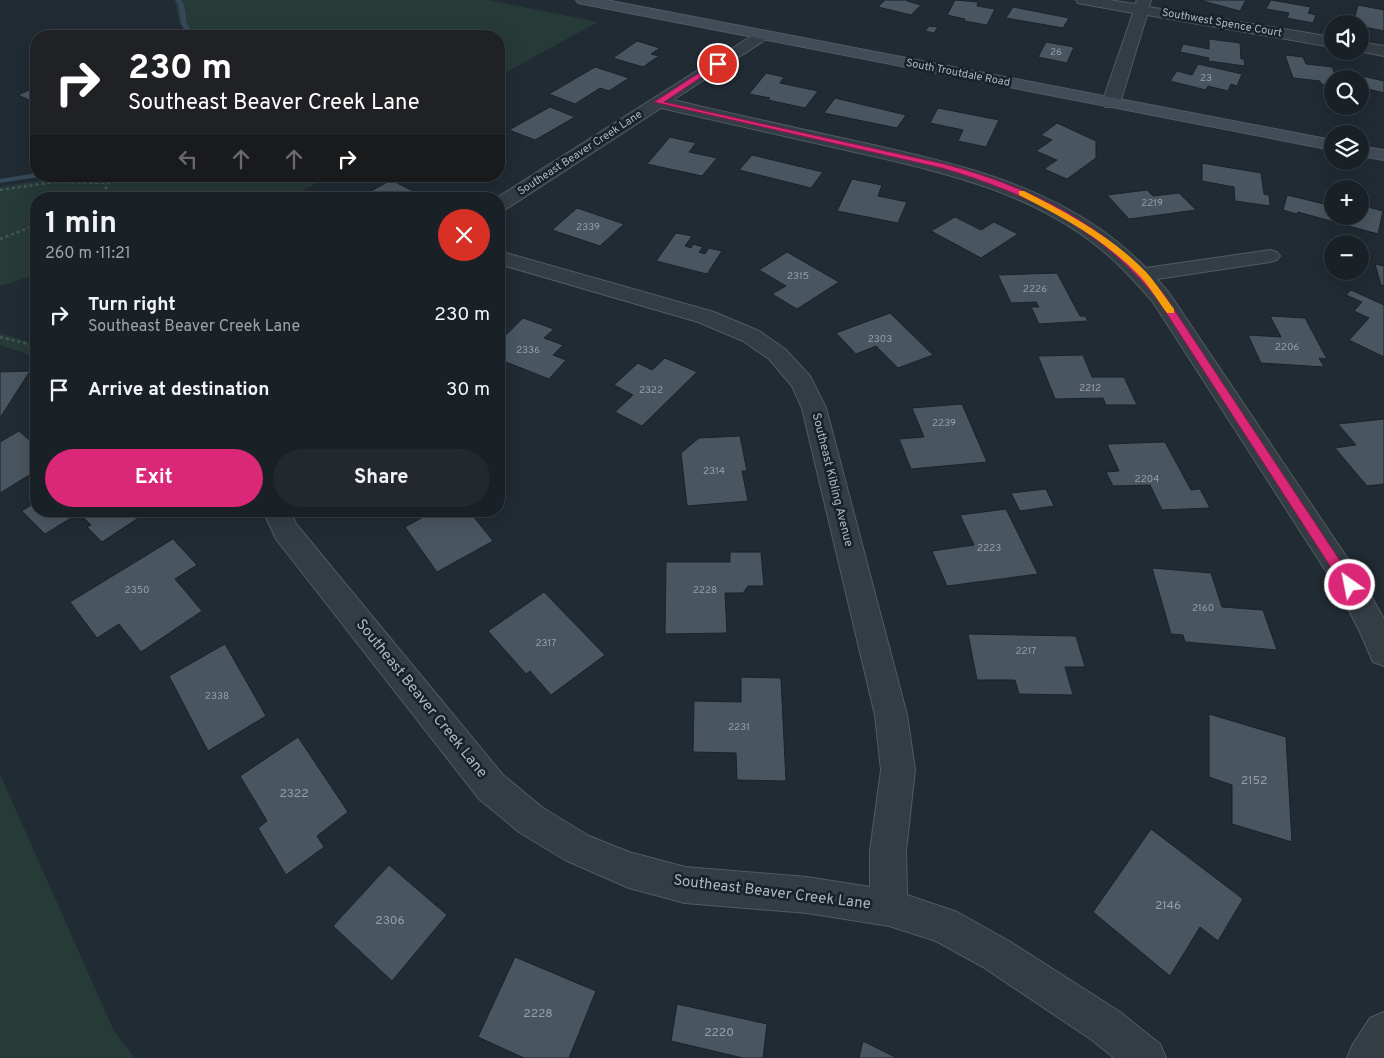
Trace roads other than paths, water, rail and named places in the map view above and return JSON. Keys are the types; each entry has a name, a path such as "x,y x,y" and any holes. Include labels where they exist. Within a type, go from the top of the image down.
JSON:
{"main road":[{"name":"South Troutdale Road","path":"583,0 1324,143"},
{"path":"1369,152 1384,155"}],"street":[{"name":"Southwest Spence Court","path":"1083,0 1143,5 1324,40"},
{"path":"1111,103 1143,5"},
{"name":"Southeast Beaver Creek Lane","path":"505,201 763,35"},
{"path":"1369,48 1384,51"},
{"path":"658,102 944,166 987,179 1048,205 1075,220 1124,256 1162,298 1350,585 1374,629 1384,653"},
{"path":"1143,275 1270,256"},
{"name":"Southeast Kibling Avenue","path":"505,259 706,317 751,336 777,354 802,382 814,408 891,715 898,770 888,851 889,908"},
{"name":"Southeast Beaver Creek Lane","path":"279,517 286,532 491,787 531,820 577,848 629,870 685,885 807,895 889,908 944,925 996,954 1106,1026 1146,1058"},
{"path":"1366,1058 1384,1032"}],"waterway":[{"path":"178,0 181,4 184,24 188,30"},
{"path":"0,181 30,176"}]}
